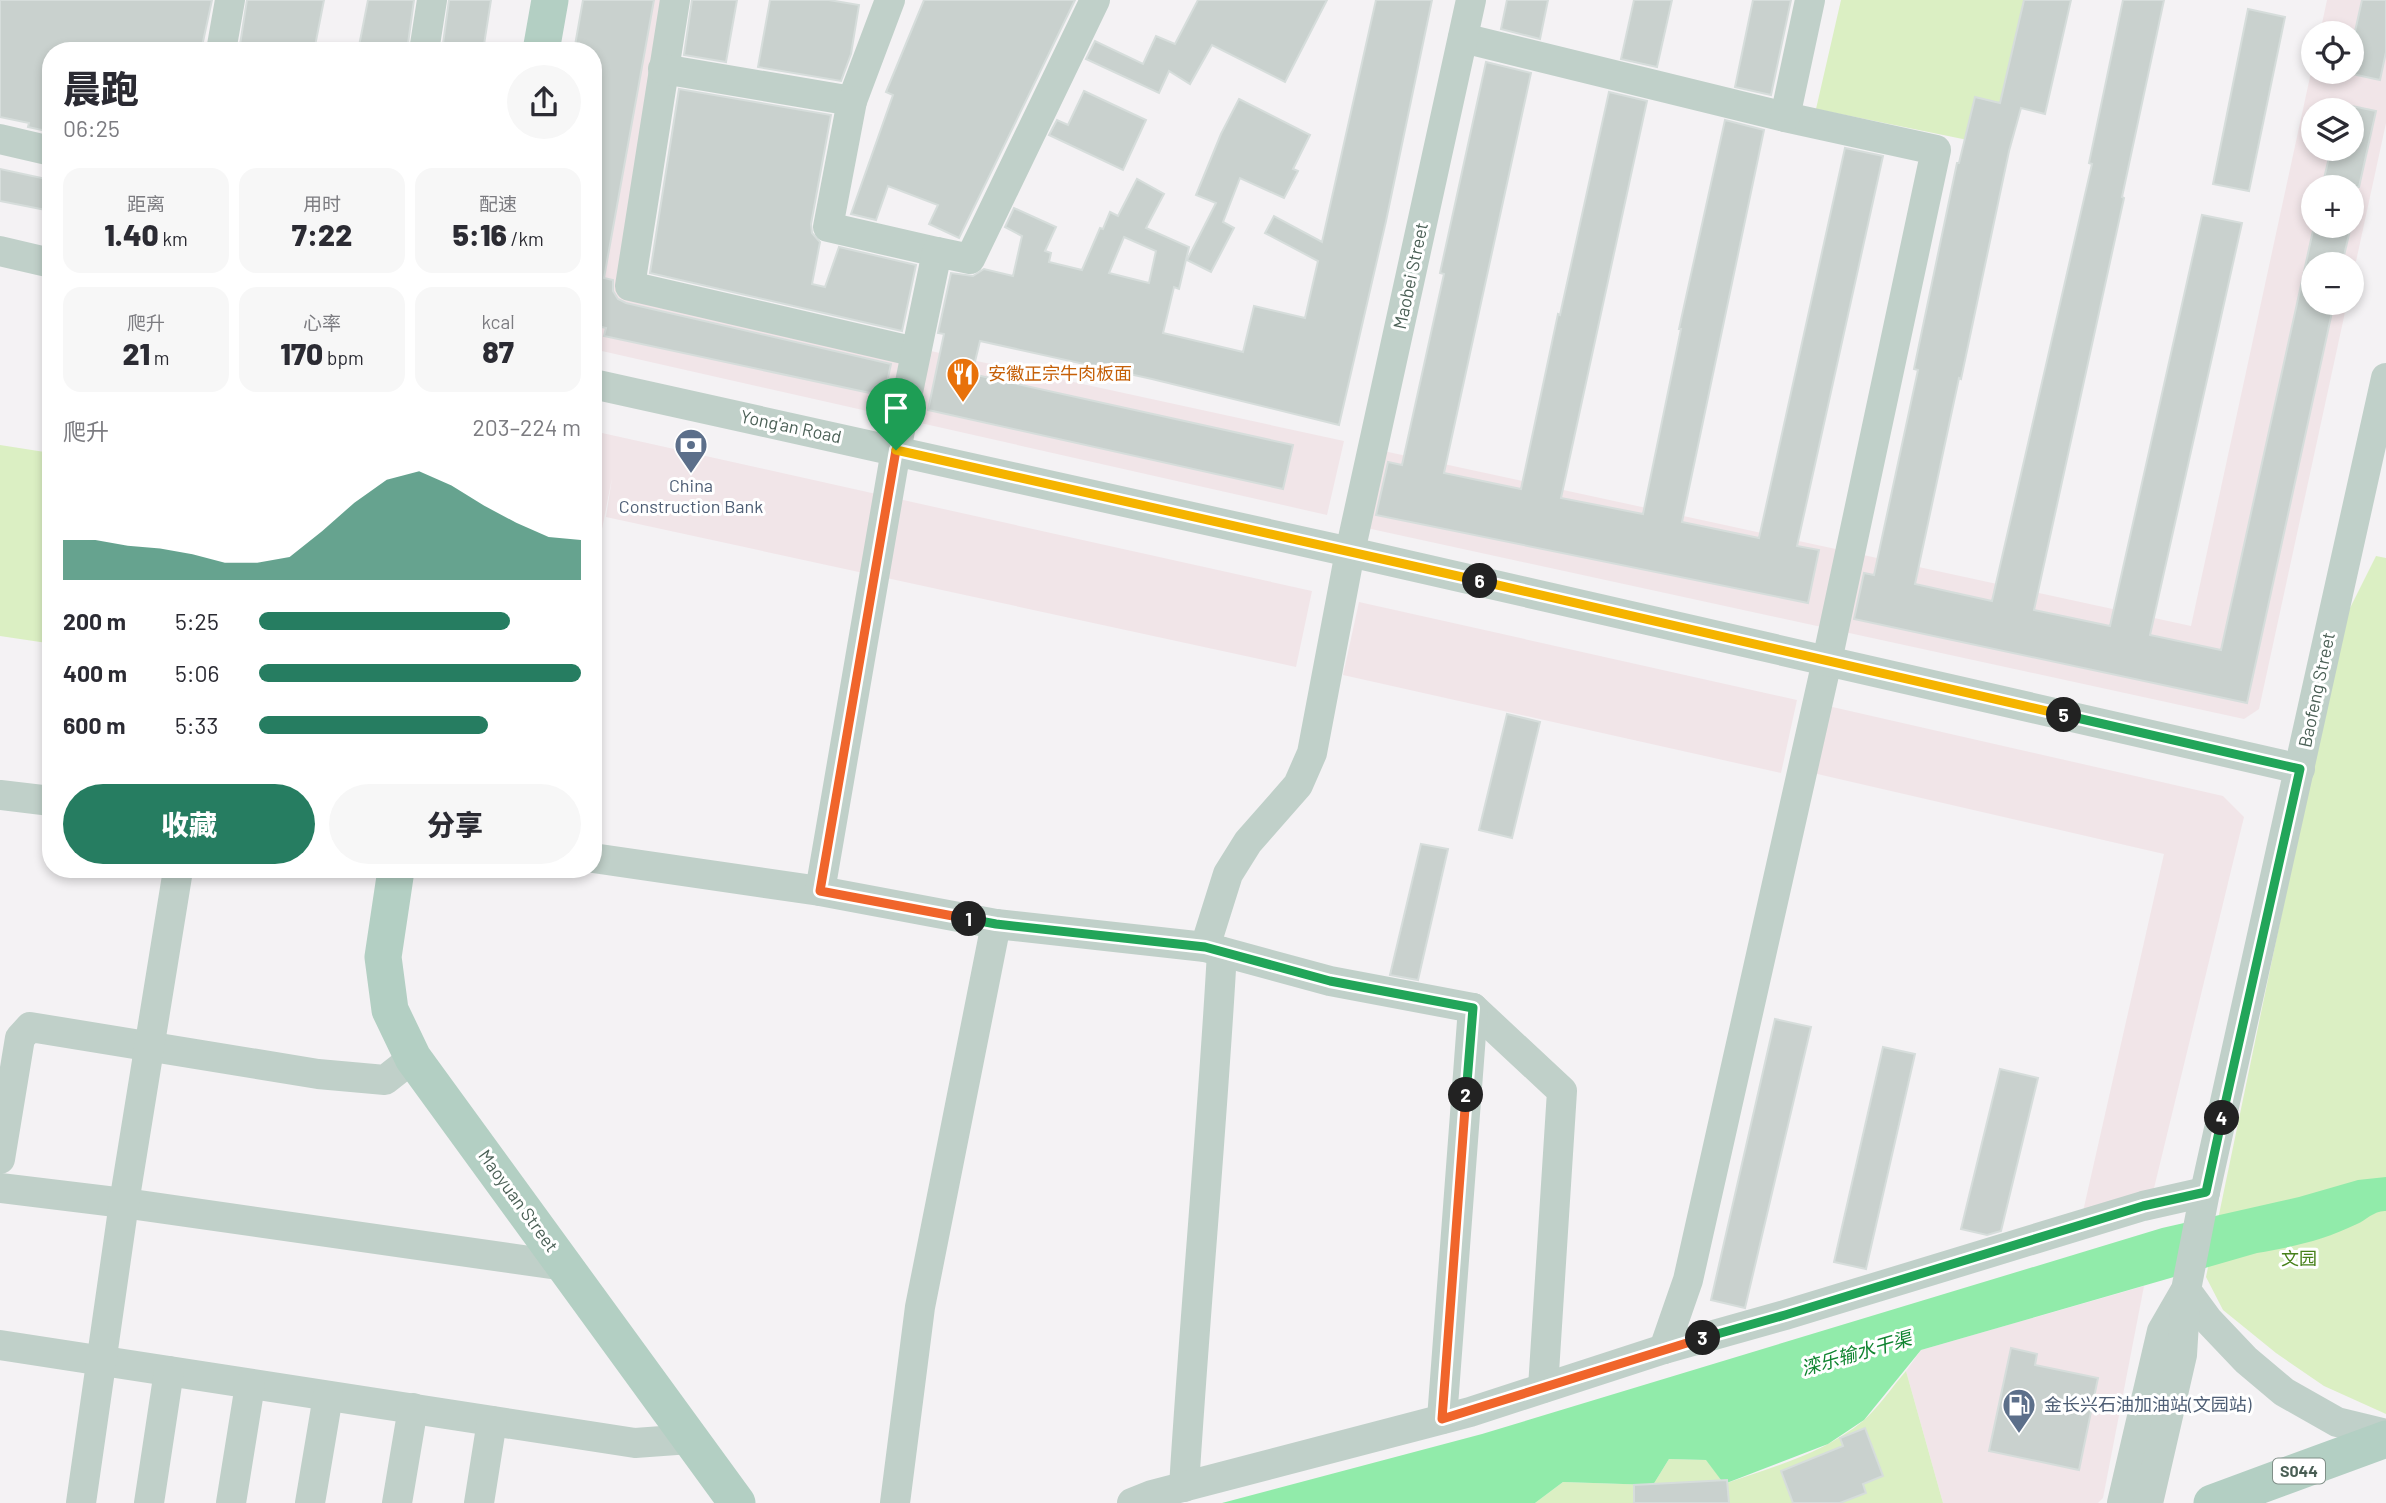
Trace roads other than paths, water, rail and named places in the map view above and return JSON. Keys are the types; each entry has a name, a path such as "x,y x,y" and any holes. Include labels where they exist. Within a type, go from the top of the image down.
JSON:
{"main road":[{"path":"543,42 550,0"},
{"name":"Maoyuan Street","path":"395,878 383,957 390,1010 413,1058 737,1503"},
{"name":"S044","path":"2212,1503 2386,1436"}],"street":[{"path":"223,42 230,0"},
{"path":"425,42 432,0"},
{"path":"675,0 630,286 916,352"},
{"path":"890,0 852,101 828,227 970,259 1095,0"},
{"name":"Maobei Street","path":"1184,1487 1194,1325 1211,1138 1214,950 1228,874 1248,842 1298,785 1312,753 1350,552 1471,0"},
{"path":"1785,117 1811,0"},
{"path":"1463,38 1785,117 1937,150 1827,661 1688,1280 1664,1349"},
{"path":"663,69 852,101"},
{"path":"0,139 42,149"},
{"path":"0,251 42,260"},
{"path":"820,891 896,450 937,251"},
{"name":"Baofeng Street","path":"2148,1503 2182,1355 2186,1290 2206,1192 2386,378"},
{"name":"Yong'an Road","path":"602,386 1350,552 2300,769"},
{"path":"0,795 42,800"},
{"path":"602,859 820,891 996,924 1214,950 1330,981 1473,1008 1562,1091 1543,1388"},
{"path":"81,1503 124,1203 177,878"},
{"path":"895,1503 920,1307 996,924"},
{"path":"1442,1419 1473,1008"},
{"path":"0,1159 20,1038 30,1027 318,1074 385,1080 413,1058"},
{"path":"0,1188 565,1266"},
{"path":"1132,1503 1442,1419 1664,1349 2143,1206 2206,1192"},
{"path":"2186,1290 2208,1320 2246,1360 2284,1392 2337,1422 2386,1436"},
{"name":"Baofeng Street","path":"2122,1503 2162,1331 2186,1290"},
{"path":"0,1345 635,1443 690,1439"},
{"path":"149,1503 169,1371"},
{"path":"231,1503 250,1385"},
{"path":"310,1503 328,1396"},
{"path":"397,1503 413,1408"},
{"path":"479,1503 492,1421"}],"water":[{"name":"滦乐输水干渠","path":"2386,1177 2386,1211 2320,1239 2257,1253 1921,1350 1864,1420 1828,1444 1724,1484 1706,1460 1669,1459 1653,1485 1563,1482 1535,1503 1222,1503 1482,1434 2162,1228 2299,1197 2358,1180"}],"place":[{"name":"安徽正宗牛肉板面","path":"963,404"},
{"name":"China Construction Bank","path":"691,475"},
{"name":"金长兴石油加油站(文园站)","path":"2019,1435"}],"park label":[{"name":"文园","path":"2299,1259"}]}
